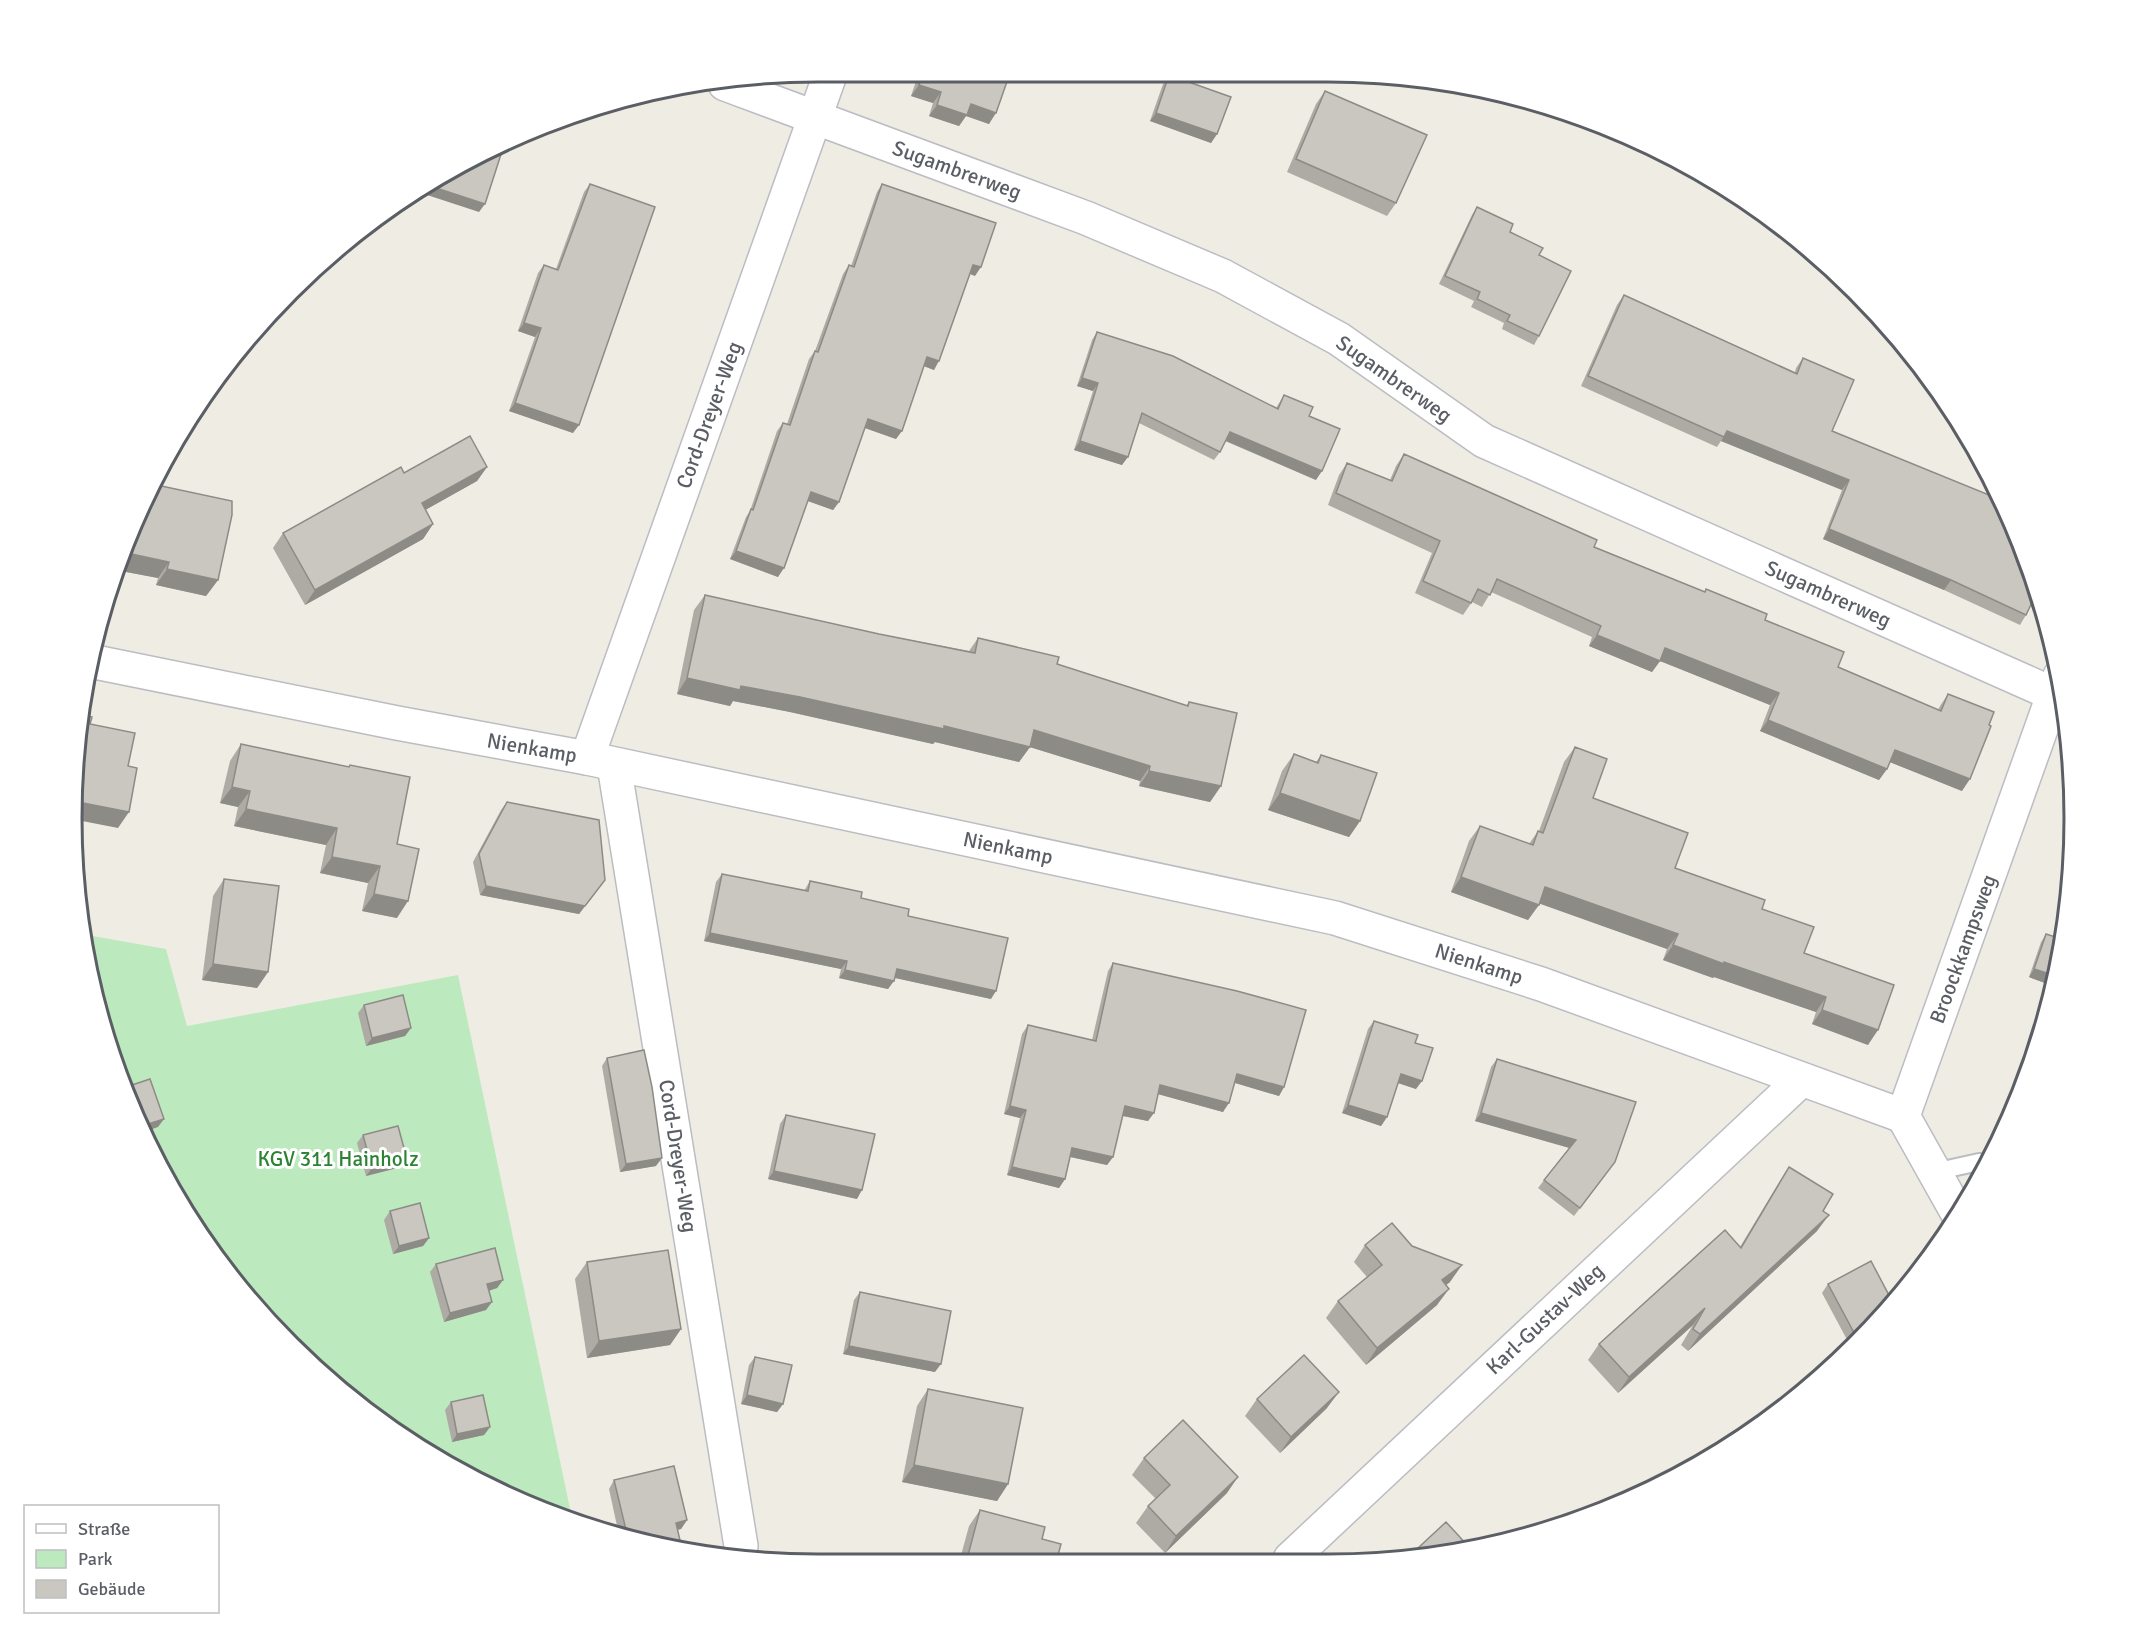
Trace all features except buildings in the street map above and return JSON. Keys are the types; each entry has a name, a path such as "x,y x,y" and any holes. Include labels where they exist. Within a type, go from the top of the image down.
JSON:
{"street":[{"name":"Cord-Dreyer-Weg","path":"741,1546 601,761 828,82"},
{"name":"Sugambrerweg","path":"735,88 1086,218 1223,276 1339,339 1484,441 2050,682"},
{"name":"Nienkamp","path":"100,664 601,761 1335,918 1541,984 1903,1116"},
{"name":"Broockkampsweg","path":"1903,1116 2053,697"},
{"name":"Karl-Gustav-Weg","path":"1295,1554 1801,1080"},
{"path":"1903,1116 1953,1205"}],"lane":[{"path":"1934,1172 1978,1162"}],"green space":[{"name":"KGV 311 Hainholz","path":"93,936 166,949 187,1026 458,975 570,1511 493,1479 450,1456 410,1430 333,1372 265,1304 207,1227 158,1144 122,1055 108,1009"}]}
